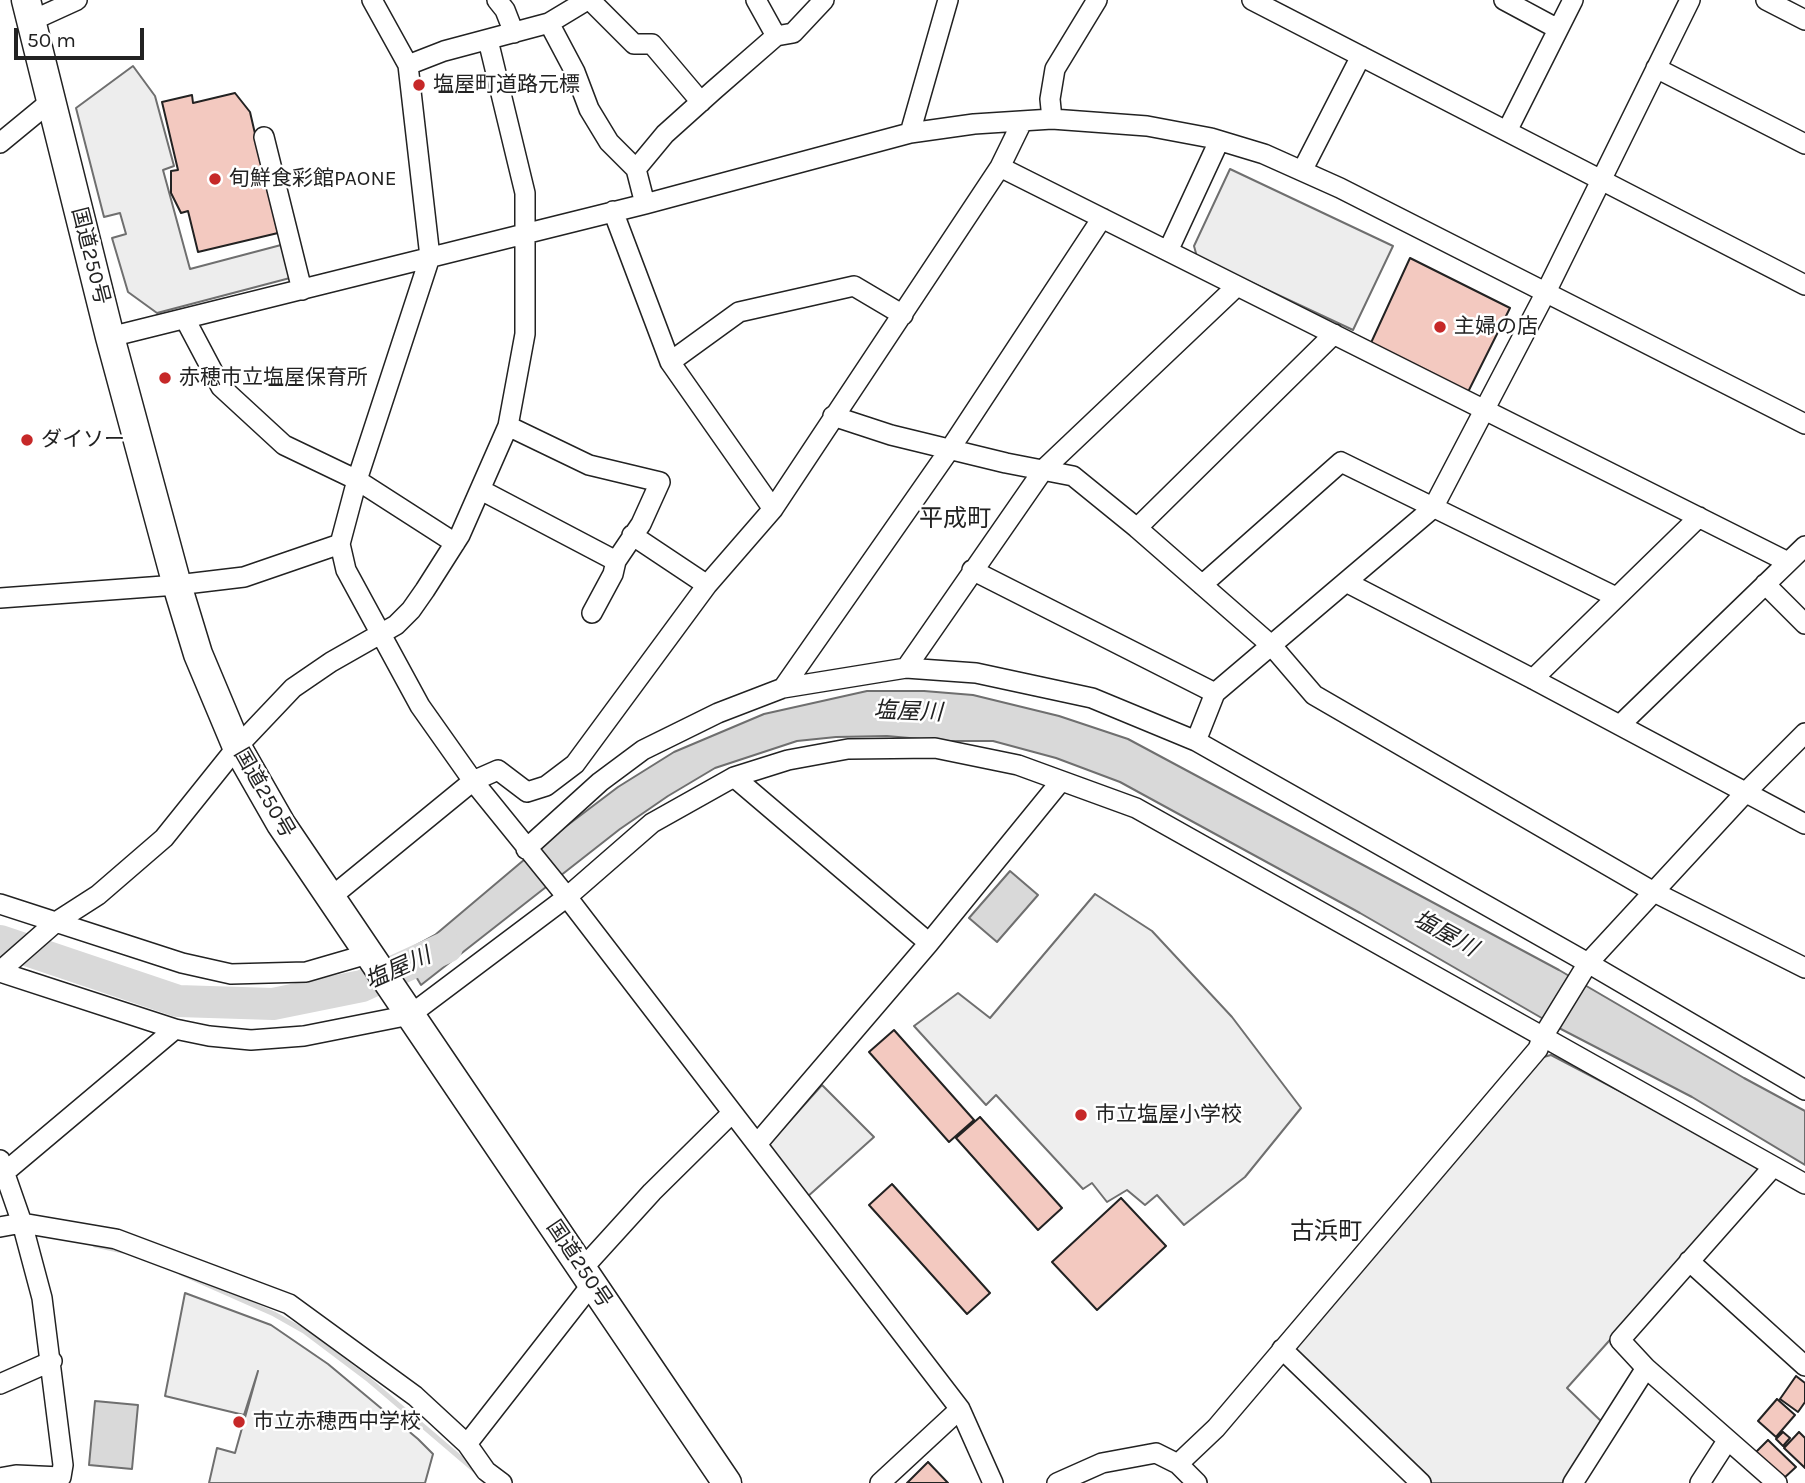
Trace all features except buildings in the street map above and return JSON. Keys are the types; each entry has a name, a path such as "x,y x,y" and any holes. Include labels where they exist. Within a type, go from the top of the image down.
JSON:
{"highway":[{"name":"国道250号","path":"29,10 110,337 177,585 198,654 237,747 275,815 330,898 727,1483"}],"street":[{"path":"29,10 77,0"},
{"path":"372,0 408,65 430,257 357,480 340,544 346,570 420,706 473,782 567,897 960,1409 993,1483"},
{"path":"498,0 514,33"},
{"path":"408,65 444,51 550,23 589,0 634,44 652,44 701,102"},
{"path":"756,0 776,36"},
{"path":"636,169 665,135 701,102 776,36 793,33 824,0"},
{"path":"910,133 948,0"},
{"path":"1052,119 1050,99 1055,69 1097,0"},
{"path":"1252,0 1805,285"},
{"path":"1504,0 1558,29"},
{"path":"1507,131 1573,0"},
{"path":"1196,741 1215,693 1433,508 1545,294 1690,0"},
{"path":"1766,0 1805,20"},
{"path":"550,23 575,72 589,109 609,142 636,169 645,204"},
{"path":"0,972 56,922 98,895 164,838 237,747 293,688 331,662 396,625 411,610 455,543 481,491 508,426 525,334 525,193 488,40"},
{"path":"1302,171 1361,56"},
{"path":"1656,68 1805,145"},
{"path":"0,143 51,101"},
{"path":"110,337 645,204 910,133 974,124 1052,119 1147,126 1220,141 1264,154 1350,193 1805,424"},
{"path":"330,898 473,782 498,770 527,792 546,786 575,764 707,585 773,509 1000,167 1022,122"},
{"path":"264,137 302,290"},
{"path":"1168,251 1220,141"},
{"path":"1000,167 1788,562"},
{"path":"613,211 670,362 773,509"},
{"path":"783,688 950,449 1102,218"},
{"path":"670,362 739,312 854,286 903,315"},
{"path":"906,667 1044,469 1237,286"},
{"path":"185,319 221,387 284,445 357,480 455,543"},
{"path":"1137,528 1334,334"},
{"path":"833,416 891,435 1073,476 1272,646 1314,695 1652,891 1805,968"},
{"path":"508,426 589,465 660,482 641,524 616,561 592,613"},
{"path":"1202,585 1341,462 1616,597"},
{"path":"481,491 616,561"},
{"path":"1533,678 1699,517"},
{"path":"632,535 707,585"},
{"path":"0,598 177,585 244,577 340,544"},
{"path":"1620,725 1805,545"},
{"path":"972,570 1215,693"},
{"path":"1346,582 1533,678 1805,824"},
{"path":"1765,584 1805,624"},
{"path":"526,849 600,782 643,750 718,713 783,688 906,667 976,673 1092,698 1196,741 1588,963 1805,1090"},
{"path":"1178,1464 1216,1427 1538,1049 1588,963 1652,891 1805,733"},
{"path":"0,972 175,1029 209,1036 251,1040 304,1036 410,1015 567,897 652,823 734,777 788,760 848,749 935,748 1018,765 1136,808 1805,1184"},
{"path":"734,777 929,943"},
{"path":"757,1144 929,943 1061,781"},
{"path":"0,904 182,963 232,974 306,972 368,954"},
{"path":"0,1478 16,1475 61,1477 63,1465 43,1298 3,1166 175,1029"},
{"path":"467,1444 587,1276 652,1192 732,1113"},
{"path":"1773,1167 1620,1340 1646,1368 1777,1483"},
{"path":"0,1227 22,1223 116,1239 289,1304 415,1396 467,1444 486,1471 502,1483"},
{"path":"1689,1261 1805,1366"},
{"path":"1282,1349 1421,1483"},
{"path":"0,1384 52,1361"},
{"path":"1573,1483 1646,1368"},
{"path":"880,1483 960,1409"},
{"path":"1700,1483 1727,1441"},
{"path":"1057,1483 1102,1463 1156,1453 1178,1464 1197,1483"}],"shaded area":[{"path":"133,66 155,96 174,166 163,170 190,269 281,245 290,278 157,313 128,292 112,238 126,234 120,213 104,217 76,108"},
{"path":"1230,169 1393,246 1353,330 1197,257 1194,246"},
{"path":"1095,894 1152,931 1232,1017 1301,1108 1245,1177 1184,1225 1157,1195 1145,1205 1127,1190 1107,1202 1092,1183 1083,1189 996,1095 986,1105 914,1026 958,993 990,1018"},
{"path":"1551,1055 1757,1163 1758,1174 1567,1388 1604,1424 1567,1483 1430,1483 1294,1349 1536,1059"},
{"path":"822,1085 874,1137 806,1198 769,1144"},
{"path":"185,1293 271,1325 328,1364 433,1454 425,1483 209,1483 217,1448 235,1453 258,1371 244,1415 165,1396"}],"water":[{"path":"867,691 924,691 973,695 1059,716 1128,739 1559,970 1805,1111 1805,1165 1692,1097 1559,1028 1360,913 1120,782 1056,758 993,741 943,741 887,736 836,737 797,741 715,768 620,829 421,985 402,953 435,935 544,843 618,787 674,752 764,714"},
{"path":"1010,871 1038,895 997,942 969,918"},
{"path":"95,1401 138,1405 132,1469 89,1465"}],"waterway":[{"name":"塩屋川","path":"0,941 178,1001 273,1004 362,986 447,947"},
{"path":"95,1245 123,1251"},
{"path":"181,1273 274,1314 304,1331 369,1380 478,1473"}],"place":[{"name":"塩屋町道路元標","path":"419,85"},
{"name":"旬鮮食彩館PAONE","path":"215,179"},
{"name":"主婦の店","path":"1440,327"},
{"name":"赤穂市立塩屋保育所","path":"165,378"},
{"name":"ダイソー","path":"27,440"},
{"name":"市立塩屋小学校","path":"1081,1115"},
{"name":"市立赤穂西中学校","path":"239,1422"}],"district":[{"name":"平成町","path":"955,519"},
{"name":"古浜町","path":"1326,1232"}]}
